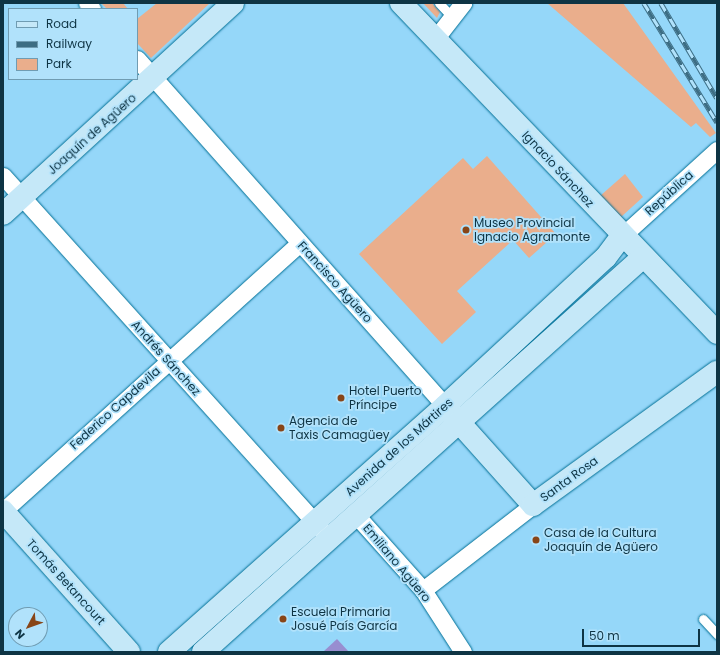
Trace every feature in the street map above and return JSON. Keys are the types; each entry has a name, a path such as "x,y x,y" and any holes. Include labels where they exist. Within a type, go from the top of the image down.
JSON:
{"main road":[{"name":"Joaquín de Agüero","path":"3,214 154,78 233,3"},
{"name":"Ignacio Sánchez","path":"401,3 642,258 717,333"},
{"name":"Avenida de los Mártires","path":"203,652 356,515 452,414 606,257 622,236"},
{"path":"606,257 617,261 621,275"},
{"name":"Avenida de los Mártires","path":"169,652 315,523 452,414 642,258"},
{"name":"Santa Rosa","path":"533,505 717,372"},
{"name":"Francisco Agüero","path":"452,414 533,505"},
{"name":"Tomás Betancourt","path":"3,511 129,652"}],"street":[{"path":"435,38 463,3"},
{"name":"Francisco Agüero","path":"138,60 452,414"},
{"name":"República","path":"622,236 717,150"},
{"name":"Andrés Sánchez","path":"3,176 329,539"},
{"name":"Federico Capdevila","path":"3,511 168,360 300,243"},
{"name":"Santa Rosa","path":"423,590 533,505"},
{"name":"Emiliano Agüero","path":"356,515 423,590 463,652"}],"lane":[{"path":"439,3 452,17"},
{"path":"703,618 717,634"}],"green space":[{"path":"101,3 123,3 127,8 106,8"},
{"path":"157,3 210,3 151,58 138,44 138,18"},
{"path":"423,3 432,3 440,12 437,18"},
{"path":"547,3 623,3 716,133 710,137 696,123 691,127"},
{"path":"487,156 556,234 529,258 513,240 457,291 476,312 442,344 359,254 463,158 473,169"},
{"path":"625,174 643,197 621,217 600,196"}],"shaded area":[{"path":"337,639 349,652 324,652 324,651"}],"railway":[{"path":"644,3 717,122"},
{"path":"661,3 717,98"}],"place":[{"name":"Museo Provincial Ignacio Agramonte","path":"466,230"},
{"name":"Hotel Puerto Príncipe","path":"341,398"},
{"name":"Agencia de Taxis Camagüey","path":"281,428"},
{"name":"Casa de la Cultura Joaquín de Agüero","path":"536,540"},
{"name":"Escuela Primaria Josué País García","path":"283,619"}]}
